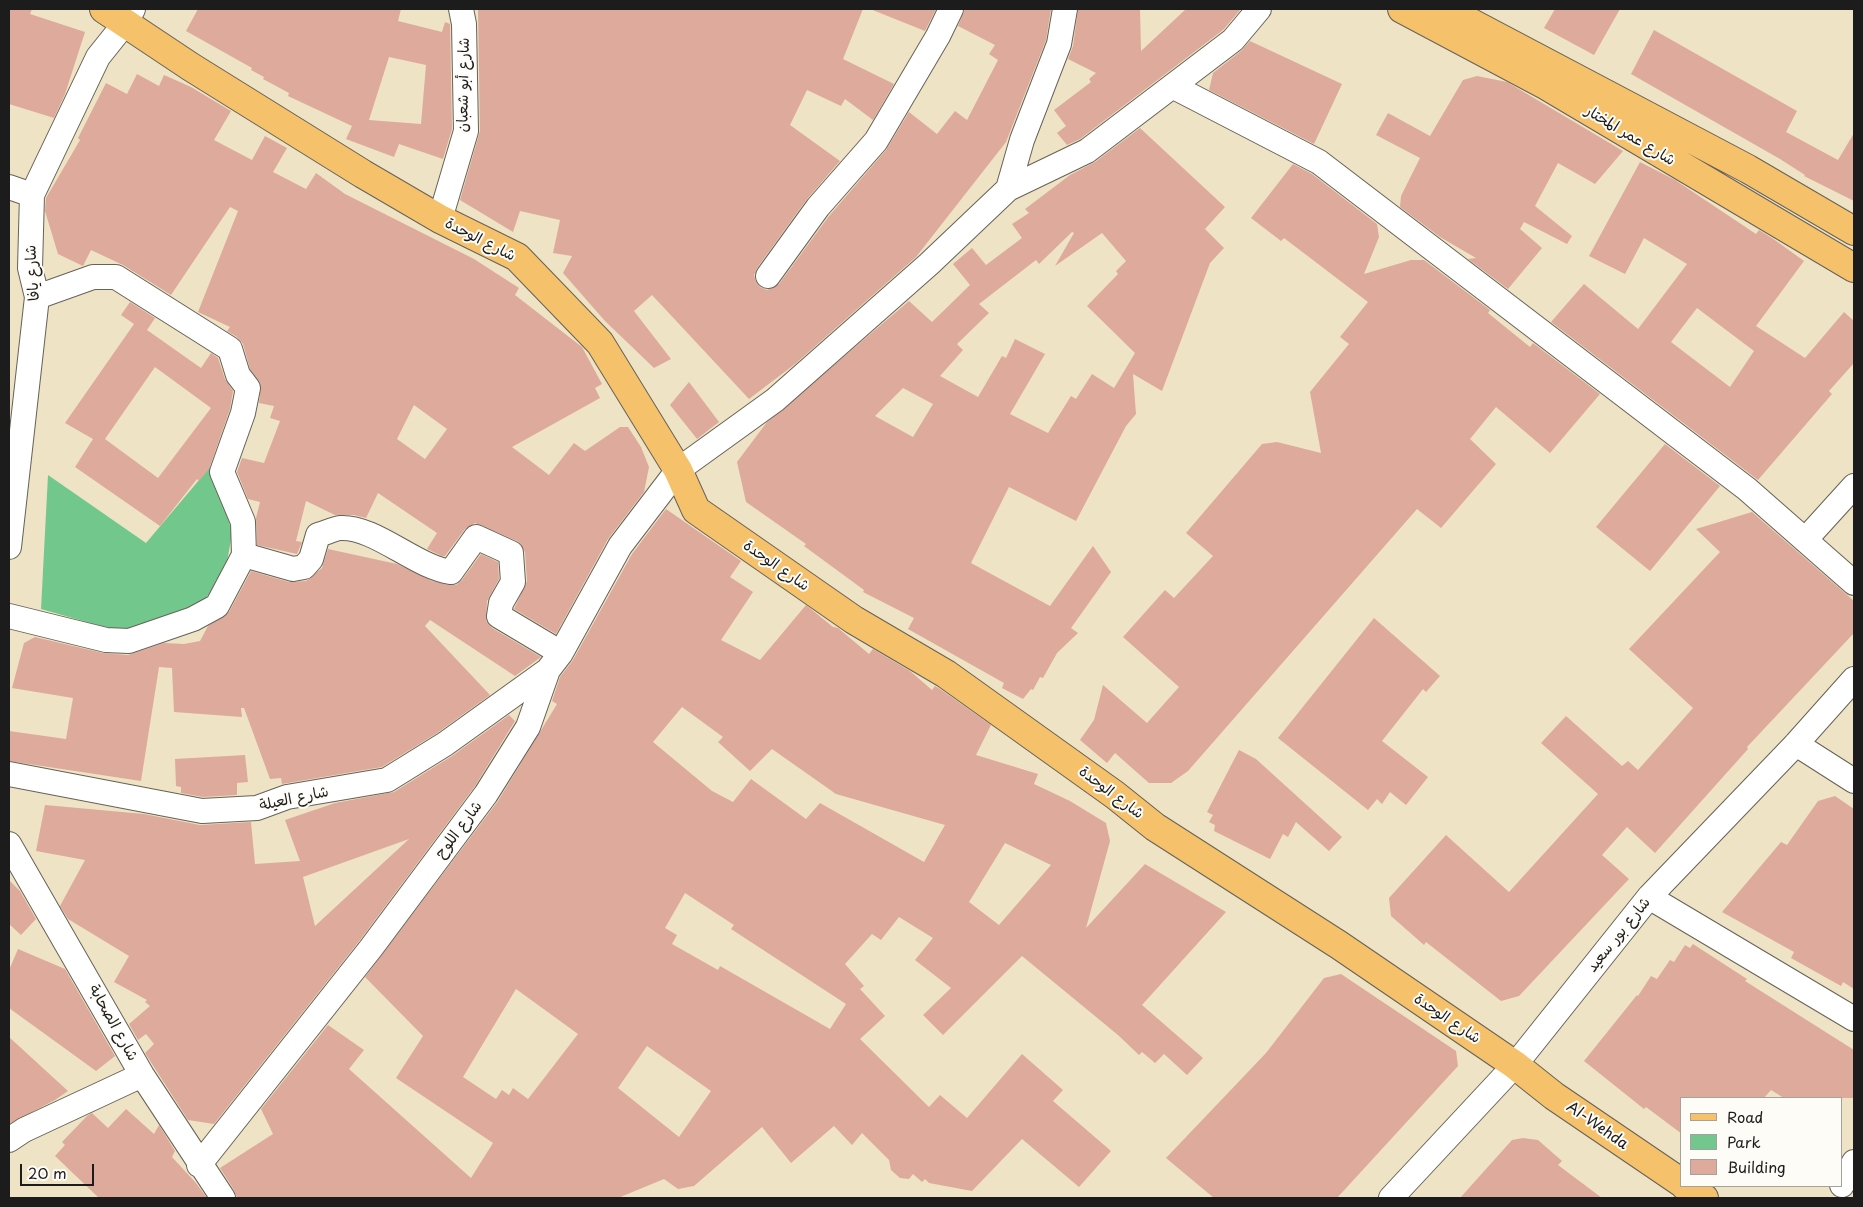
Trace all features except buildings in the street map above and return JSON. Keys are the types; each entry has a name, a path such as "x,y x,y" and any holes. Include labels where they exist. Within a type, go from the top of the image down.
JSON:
{"main road":[{"name":"شارع عمر المختار","path":"1402,9 1547,86 1854,268"},
{"name":"شارع عمر المختار","path":"1445,9 1748,169 1854,231"},
{"name":"شارع الوحدة","path":"121,13 192,67 440,219 517,257 600,343 678,470 696,510 854,620 946,674 1107,789 1155,826 1340,945 1515,1065"},
{"name":"Al-Wehda","path":"1515,1065 1554,1096 1680,1182"},
{"path":"1687,1187 1704,1198"}],"street":[{"name":"شارع أبو شعبان","path":"440,219 466,131 464,24 461,9"},
{"path":"768,276 818,207 876,140 938,36 950,9"},
{"path":"1008,189 1022,140 1060,44 1065,9"},
{"path":"1008,189 1087,151 1174,87 1233,40 1260,9"},
{"name":"شارع يافا","path":"9,547 37,297 30,268 32,195 121,13"},
{"path":"1174,87 1319,162 1747,489 1854,583"},
{"path":"9,187 32,195"},
{"name":"شارع اللوح","path":"200,1165 371,948 486,794 528,727 555,662 620,546 678,470 775,400 929,264 1008,189"},
{"path":"9,616 106,640 129,640 193,619 217,606 244,555 243,522 222,472 243,413 248,388 238,375 230,349 116,277 93,277 37,297"},
{"path":"1805,540 1854,486"},
{"path":"244,555 293,568 304,567 311,559 318,535 340,528 365,533 437,570 451,572 476,537 511,553 513,582 501,604 499,616 555,662"},
{"name":"شارع العيلة","path":"9,774 202,811 257,808 288,797 388,780 445,744 555,662"},
{"name":"شارع بور سعيد","path":"1391,1198 1515,1065 1649,897 1796,744 1854,678"},
{"path":"1796,744 1854,781"},
{"name":"شارع الصحابة","path":"9,844 142,1075 223,1198"},
{"path":"1649,897 1854,1019"},
{"path":"9,1140 24,1130 142,1075"},
{"path":"1843,1183 1854,1162"}],"green space":[{"path":"210,467 226,509 232,534 225,573 199,607 125,633 41,609 48,475 146,543"}]}
